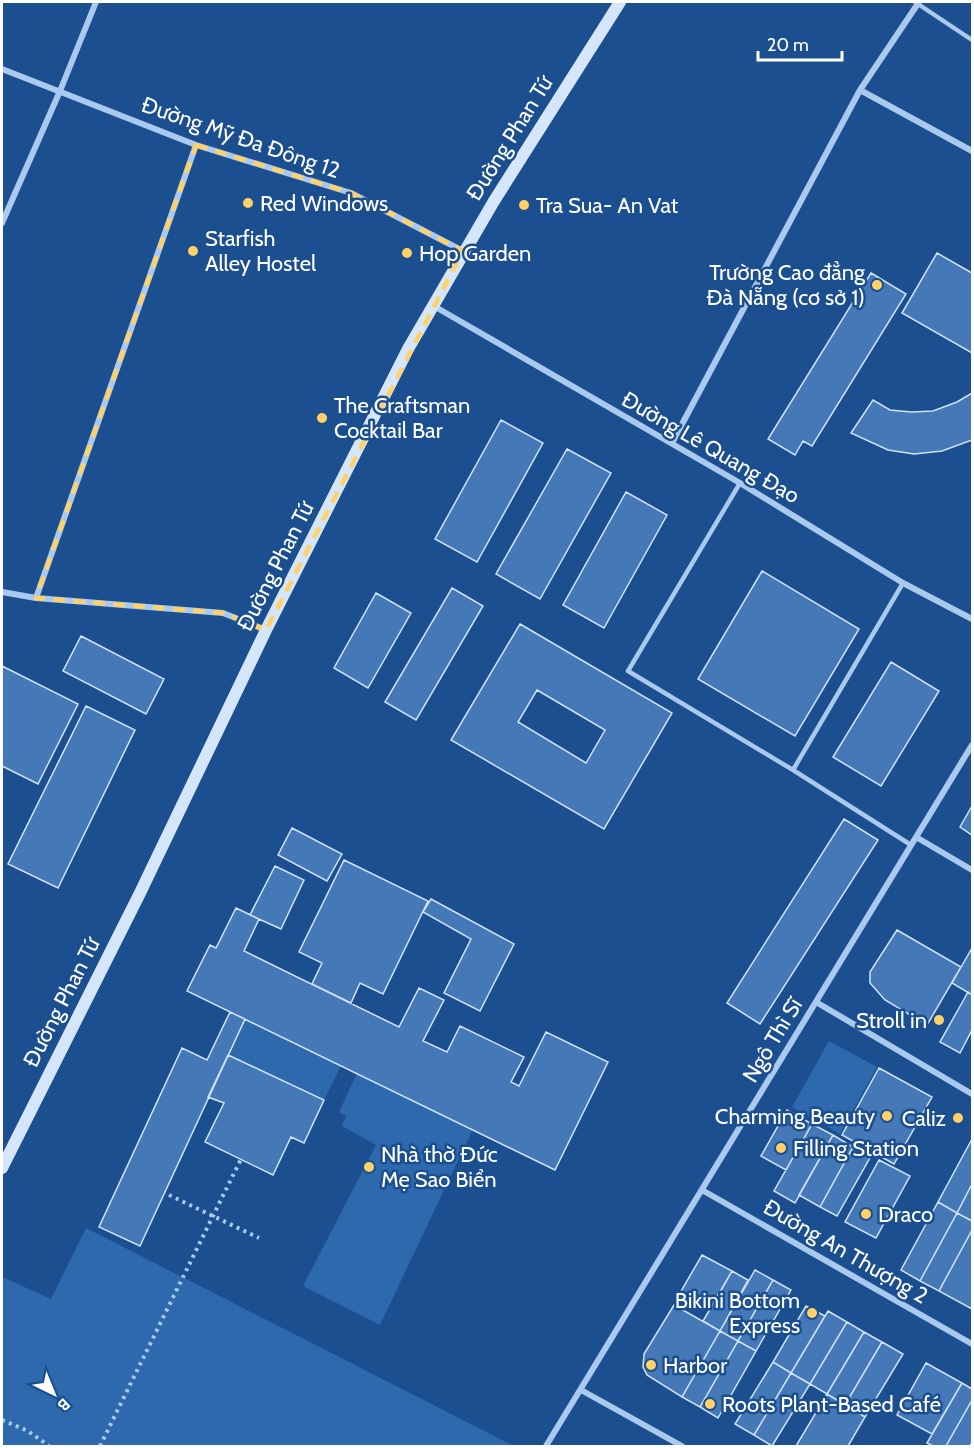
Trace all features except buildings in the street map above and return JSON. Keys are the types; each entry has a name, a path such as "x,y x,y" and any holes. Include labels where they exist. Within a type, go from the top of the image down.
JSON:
{"street":[{"path":"2,223 96,2"},
{"name":"Đường Phan Tứ","path":"2,1168 140,893 266,630 432,305 463,250 620,2"},
{"path":"672,443 860,90 917,2"},
{"name":"Đường Mỹ Đa Đông 12","path":"2,69 196,145 351,193 463,250"},
{"path":"860,90 972,151"},
{"path":"36,598 196,145"},
{"name":"Đường Lê Quang Đạo","path":"432,305 740,483 903,583 972,620"},
{"path":"2,592 36,598 223,613 266,630"},
{"name":"Ngô Thì Sĩ","path":"546,1446 972,745"},
{"path":"916,837 972,870"},
{"path":"816,1002 972,1094"},
{"name":"Đường An Thượng 2","path":"702,1190 972,1344"},
{"path":"581,1390 682,1446"}],"lane":[{"path":"917,2 972,40"},
{"path":"740,483 628,671 912,845"},
{"path":"793,770 903,583"}],"path":[{"path":"100,1446 241,1159"},
{"path":"169,1196 259,1238"},
{"path":"2,1420 28,1431 50,1446"}],"highlighted area":[{"path":"196,145 351,193 463,251 266,630 223,613 36,598"}],"shaded area":[{"path":"245,1019 341,1066 324,1100 228,1055"},
{"path":"829,1041 877,1067 840,1134 792,1107"},
{"path":"357,1073 473,1129 380,1325 303,1286 376,1145 342,1126 346,1116 339,1112"},
{"path":"86,1228 514,1446 2,1446 2,1277 51,1299"}],"place":[{"name":"Red Windows","path":"248,203"},
{"name":"Tra Sua- An Vat","path":"524,205"},
{"name":"Starfish Alley Hostel","path":"193,251"},
{"name":"Hop Garden","path":"407,253"},
{"name":"Trường Cao đẳng Đà Nẵng (cơ sở 1)","path":"877,285"},
{"name":"The Craftsman Cocktail Bar","path":"322,418"},
{"name":"Stroll in","path":"939,1020"},
{"name":"Charming Beauty","path":"887,1116"},
{"name":"Caliz","path":"958,1118"},
{"name":"Filling Station","path":"781,1148"},
{"name":"Nhà thờ Đức Mẹ Sao Biển","path":"369,1167"},
{"name":"Draco","path":"866,1214"},
{"name":"Bikini Bottom Express","path":"812,1313"},
{"name":"Harbor","path":"651,1365"},
{"name":"Roots Plant-Based Café","path":"710,1404"}]}
